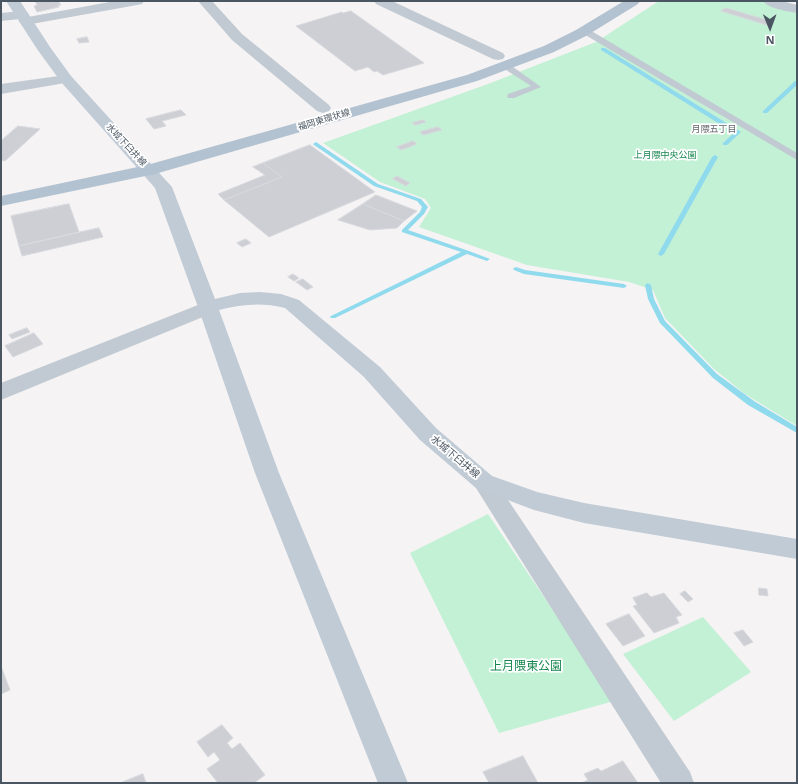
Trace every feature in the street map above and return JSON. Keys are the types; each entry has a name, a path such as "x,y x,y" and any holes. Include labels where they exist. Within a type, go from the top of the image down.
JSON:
{"main road":[{"name":"福岡東環状線","path":"1,188 269,137 472,78 610,1"},
{"name":"福岡東環状線","path":"1,202 323,108 549,49 586,31 634,1"},
{"name":"水城下臼井線","path":"20,13 66,79 148,159 163,187 208,307 267,473 393,783"},
{"name":"水城下臼井線","path":"208,307 238,298 276,298 292,304 372,372 428,434 484,482 534,501 584,513 797,549"}],"street":[{"path":"1,17 20,13 137,1"},
{"path":"205,1 237,37 323,108"},
{"path":"381,1 502,61"},
{"path":"770,1 786,7 797,9"},
{"path":"1,89 66,79"},
{"path":"1,392 208,307"},
{"path":"484,482 679,783"}],"lane":[{"path":"586,31 797,157"},
{"path":"502,61 537,87 511,96"}],"green space":[{"name":"上月隈中央公園","path":"659,1 765,1 797,11 797,426 745,394 714,369 665,318 653,290 629,282 527,265 419,227 431,208 425,199 380,182 323,143 488,84 596,42"},
{"name":"上月隈東公園","path":"488,514 614,701 499,733 410,553"},
{"path":"703,617 751,672 674,721 623,654"}],"building":[{"path":"35,1 56,1 61,5 58,5 59,7 37,12 34,6 37,5"},
{"path":"726,8 774,22 770,26 721,11"},
{"path":"351,11 424,63 383,75 377,71 374,72 368,67 355,71 296,26 342,12"},
{"path":"87,37 89,42 79,43 77,39"},
{"path":"181,110 186,115 162,121 166,126 154,129 146,119"},
{"path":"423,120 426,122 415,125 412,123"},
{"path":"18,126 40,129 5,161 1,160 1,141"},
{"path":"438,127 442,130 423,135 420,132"},
{"path":"413,141 417,144 401,150 397,147"},
{"path":"310,145 375,192 269,237 224,200 282,177 263,163"},
{"path":"263,163 282,177 224,200 218,194 265,175 253,167"},
{"path":"397,176 410,183 406,186 393,179"},
{"path":"376,195 417,211 404,221 363,204"},
{"path":"69,204 79,232 19,246 11,216"},
{"path":"363,204 404,221 397,228 370,230 338,220"},
{"path":"99,228 103,237 22,256 19,246"},
{"path":"246,239 251,243 242,247 237,243"},
{"path":"293,274 299,278 294,281 288,277"},
{"path":"303,279 313,287 307,290 296,282"},
{"path":"27,328 30,332 12,339 9,335"},
{"path":"34,333 43,344 13,357 5,346"},
{"path":"759,588 767,589 768,596 759,595"},
{"path":"685,591 693,599 688,602 680,594"},
{"path":"647,593 651,597 664,593 682,615 676,617 679,623 654,633 633,606 637,605 633,598"},
{"path":"629,614 645,636 623,646 606,624"},
{"path":"743,630 753,642 744,646 734,633"},
{"path":"1,666 10,690 1,694"},
{"path":"222,725 233,738 227,743 232,749 240,743 265,775 254,783 218,783 207,769 220,760 214,752 208,757 197,742"},
{"path":"523,756 538,783 489,783 483,772"},
{"path":"623,761 638,783 581,783 588,780 584,774 598,768 601,771"},
{"path":"143,774 146,783 120,783"}],"waterway":[{"path":"603,49 737,132"},
{"path":"765,112 797,82"},
{"path":"725,144 738,132"},
{"path":"316,144 376,185 419,200 425,207 422,213 404,231 467,252"},
{"path":"661,254 715,157"},
{"path":"333,317 467,252"},
{"path":"467,252 487,259"},
{"path":"516,269 524,272 624,286"},
{"path":"648,285 651,299 662,322 715,376 751,403 797,430"}],"district":[{"name":"月隈五丁目","path":"714,129"}]}
